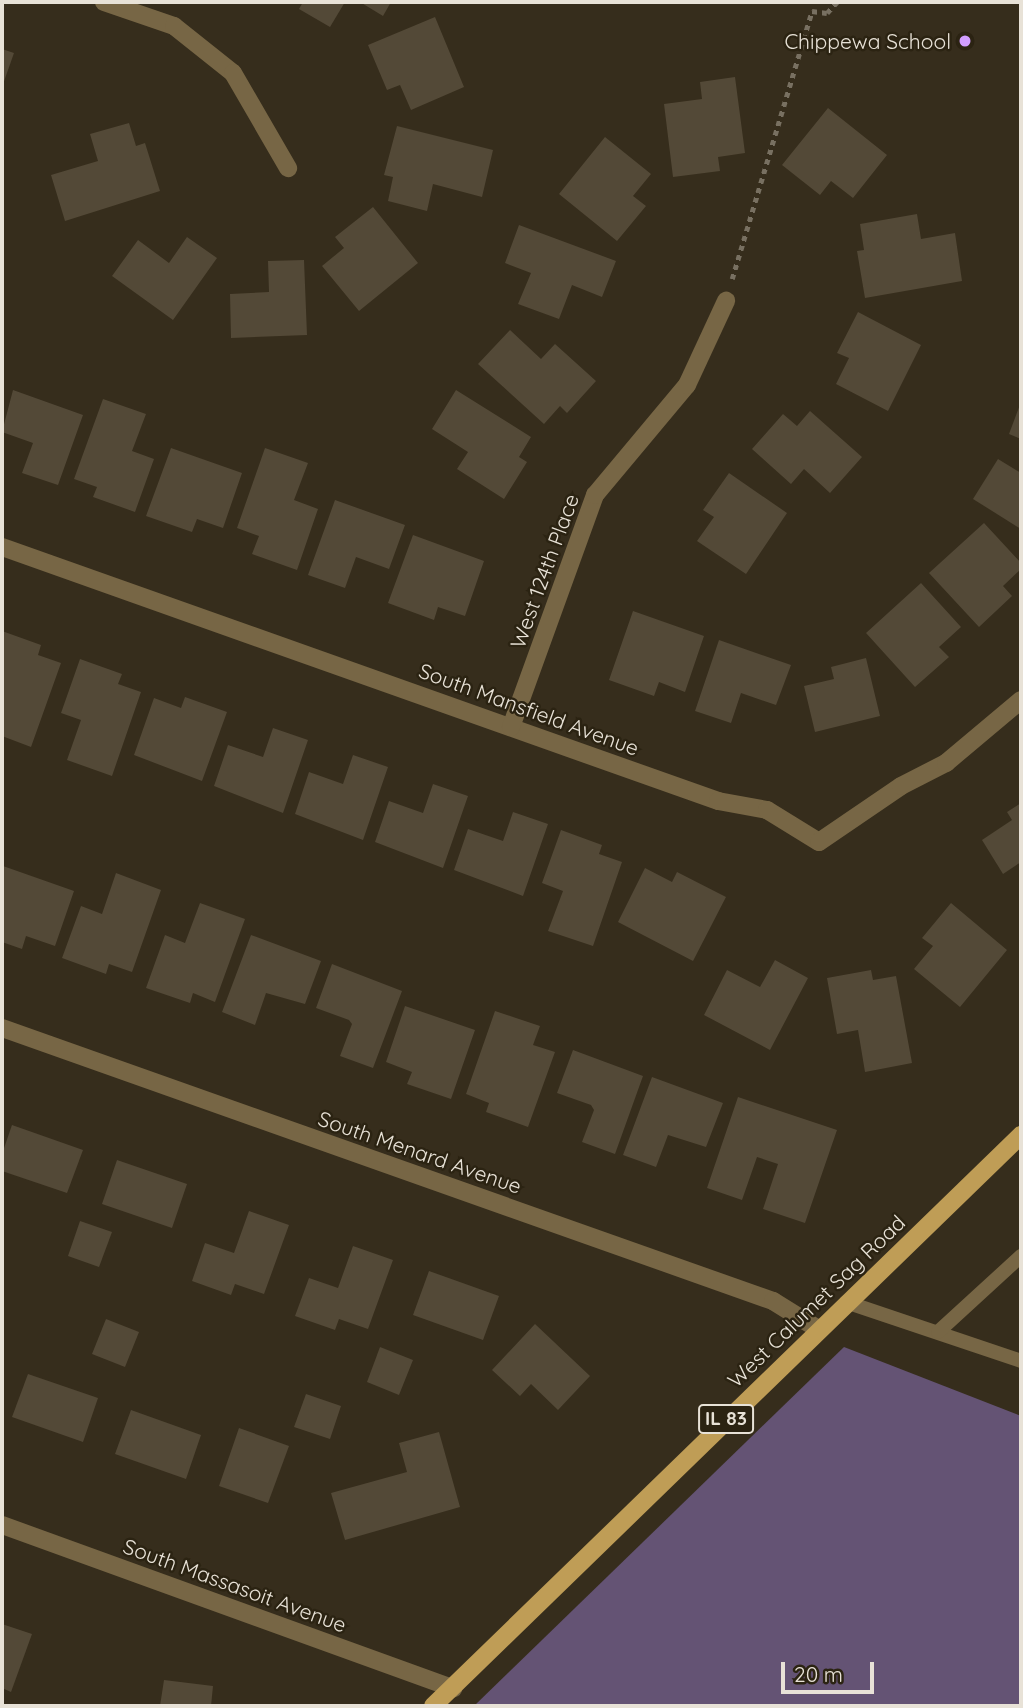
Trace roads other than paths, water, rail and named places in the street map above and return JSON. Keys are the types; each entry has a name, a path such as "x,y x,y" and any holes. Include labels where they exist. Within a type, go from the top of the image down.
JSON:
{"main road":[{"name":"West Calumet Sag Road","path":"433,1706 818,1329 1021,1135"}],"street":[{"path":"104,2 174,26 233,73 288,168"},
{"name":"West 124th Place","path":"511,727 595,495 687,386 726,301"},
{"name":"South Mansfield Avenue","path":"2,547 718,801 767,810 819,842 901,786 946,763 1015,705"},
{"name":"South Menard Avenue","path":"2,1028 773,1301 818,1329"},
{"name":"South Massasoit Avenue","path":"2,1525 453,1688"}],"lane":[{"path":"937,1332 1021,1256"},
{"path":"846,1302 1021,1361"}],"place":[{"name":"Chippewa School","path":"965,41"}]}
